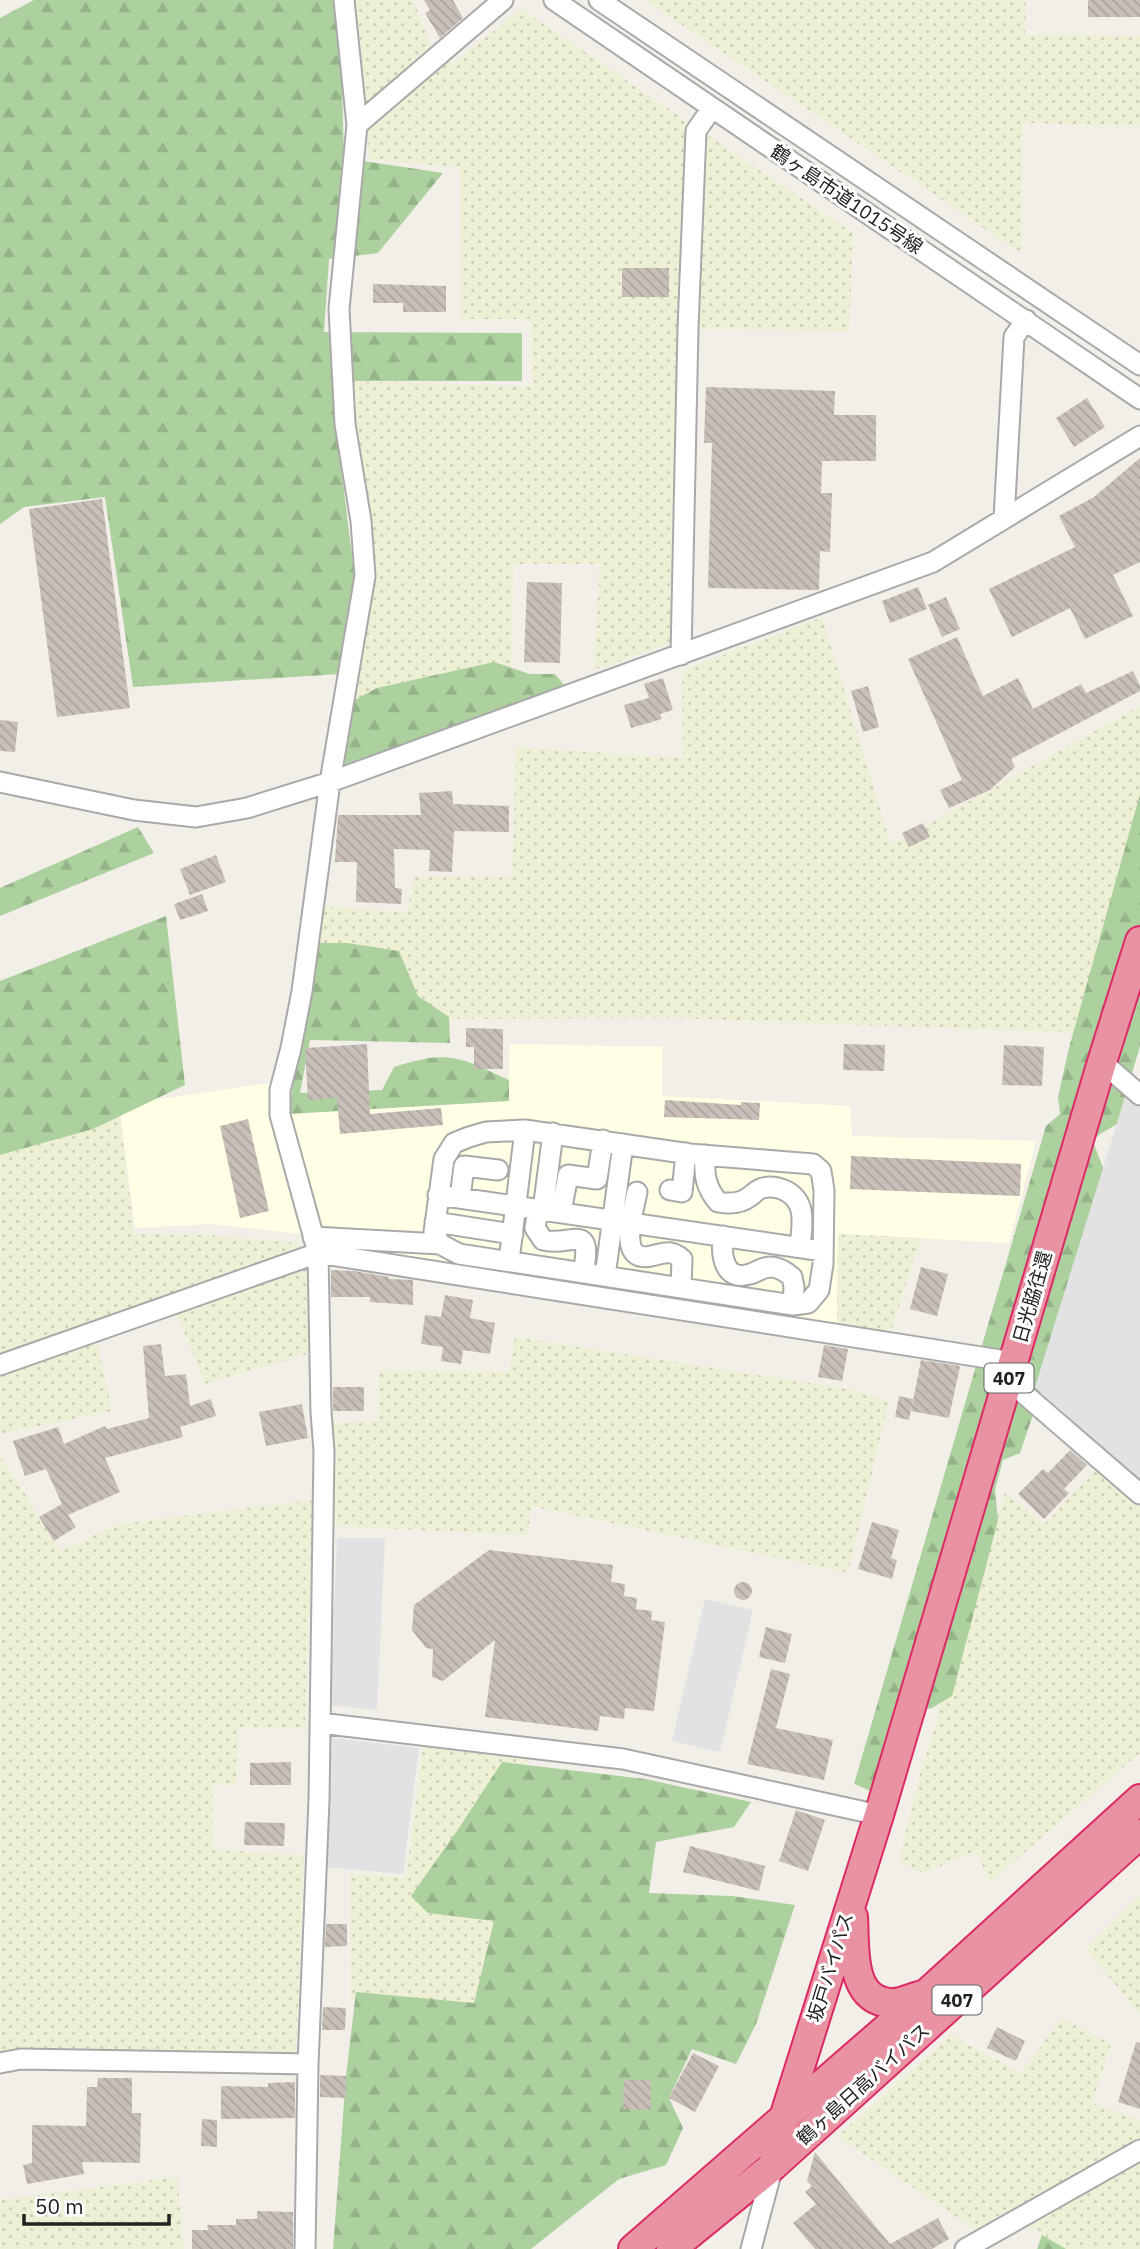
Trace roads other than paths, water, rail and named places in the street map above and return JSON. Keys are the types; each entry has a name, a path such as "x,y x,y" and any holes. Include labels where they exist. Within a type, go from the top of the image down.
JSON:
{"highway":[{"name":"日光脇往還","path":"879,1815 1140,941"},
{"name":"鶴ヶ島日高バイパス","path":"783,2121 1140,1799"},
{"name":"坂戸バイパス","path":"773,2166 783,2121 879,1815"},
{"name":"鶴ヶ島日高バイパス","path":"773,2166 1140,1834"},
{"path":"852,1897 856,1970 862,1987 871,1997 892,2004 927,1993"},
{"name":"407","path":"633,2249 783,2121"},
{"name":"407","path":"671,2249 773,2166"}],"street":[{"path":"304,2249 320,1723 324,1451 316,1245 280,1115 280,1090 302,991 330,782 365,576 361,521 345,424 339,309 358,125 344,0"},
{"path":"358,125 503,0"},
{"name":"鶴ヶ島市道1015号線","path":"554,0 1140,399"},
{"name":"鶴ヶ島市道1015号線","path":"599,0 1140,365"},
{"path":"681,655 688,328 696,131 712,108"},
{"path":"1004,519 1014,337 1026,320"},
{"path":"0,782 134,810 196,817 247,808 330,782 933,562 1140,436"},
{"path":"1102,1062 1140,1095"},
{"path":"0,1365 316,1245 440,1244 459,1254 793,1305 808,1303 819,1290 823,1251 824,1189 821,1171 813,1164 696,1154 553,1133 525,1130 486,1132 454,1143 444,1159 434,1233 440,1244"},
{"path":"509,1261 525,1130"},
{"path":"547,1210 553,1133"},
{"path":"583,1273 586,1248 582,1241 576,1238 549,1242 543,1240 536,1228 568,1175 597,1179 603,1140"},
{"path":"623,1144 622,1222 631,1247 637,1255 648,1258 663,1251 674,1253 682,1259 681,1288"},
{"path":"670,1190 682,1192 696,1154"},
{"path":"696,1154 704,1178 718,1202 732,1204 747,1200 760,1188 777,1187 791,1193 800,1204 803,1222 800,1247"},
{"path":"460,1198 464,1166 498,1170"},
{"path":"604,1276 622,1222 637,1192"},
{"path":"438,1195 823,1251"},
{"path":"435,1222 513,1234"},
{"path":"723,1236 721,1255 724,1264 731,1271 742,1275 753,1274 760,1268 774,1267 785,1271 792,1277 793,1305"},
{"path":"316,1245 1011,1371 1140,1494"},
{"path":"320,1723 623,1759 879,1815"},
{"path":"0,2063 21,2059 309,2064"},
{"path":"965,2249 1140,2150"},
{"path":"751,2249 773,2166"}]}
